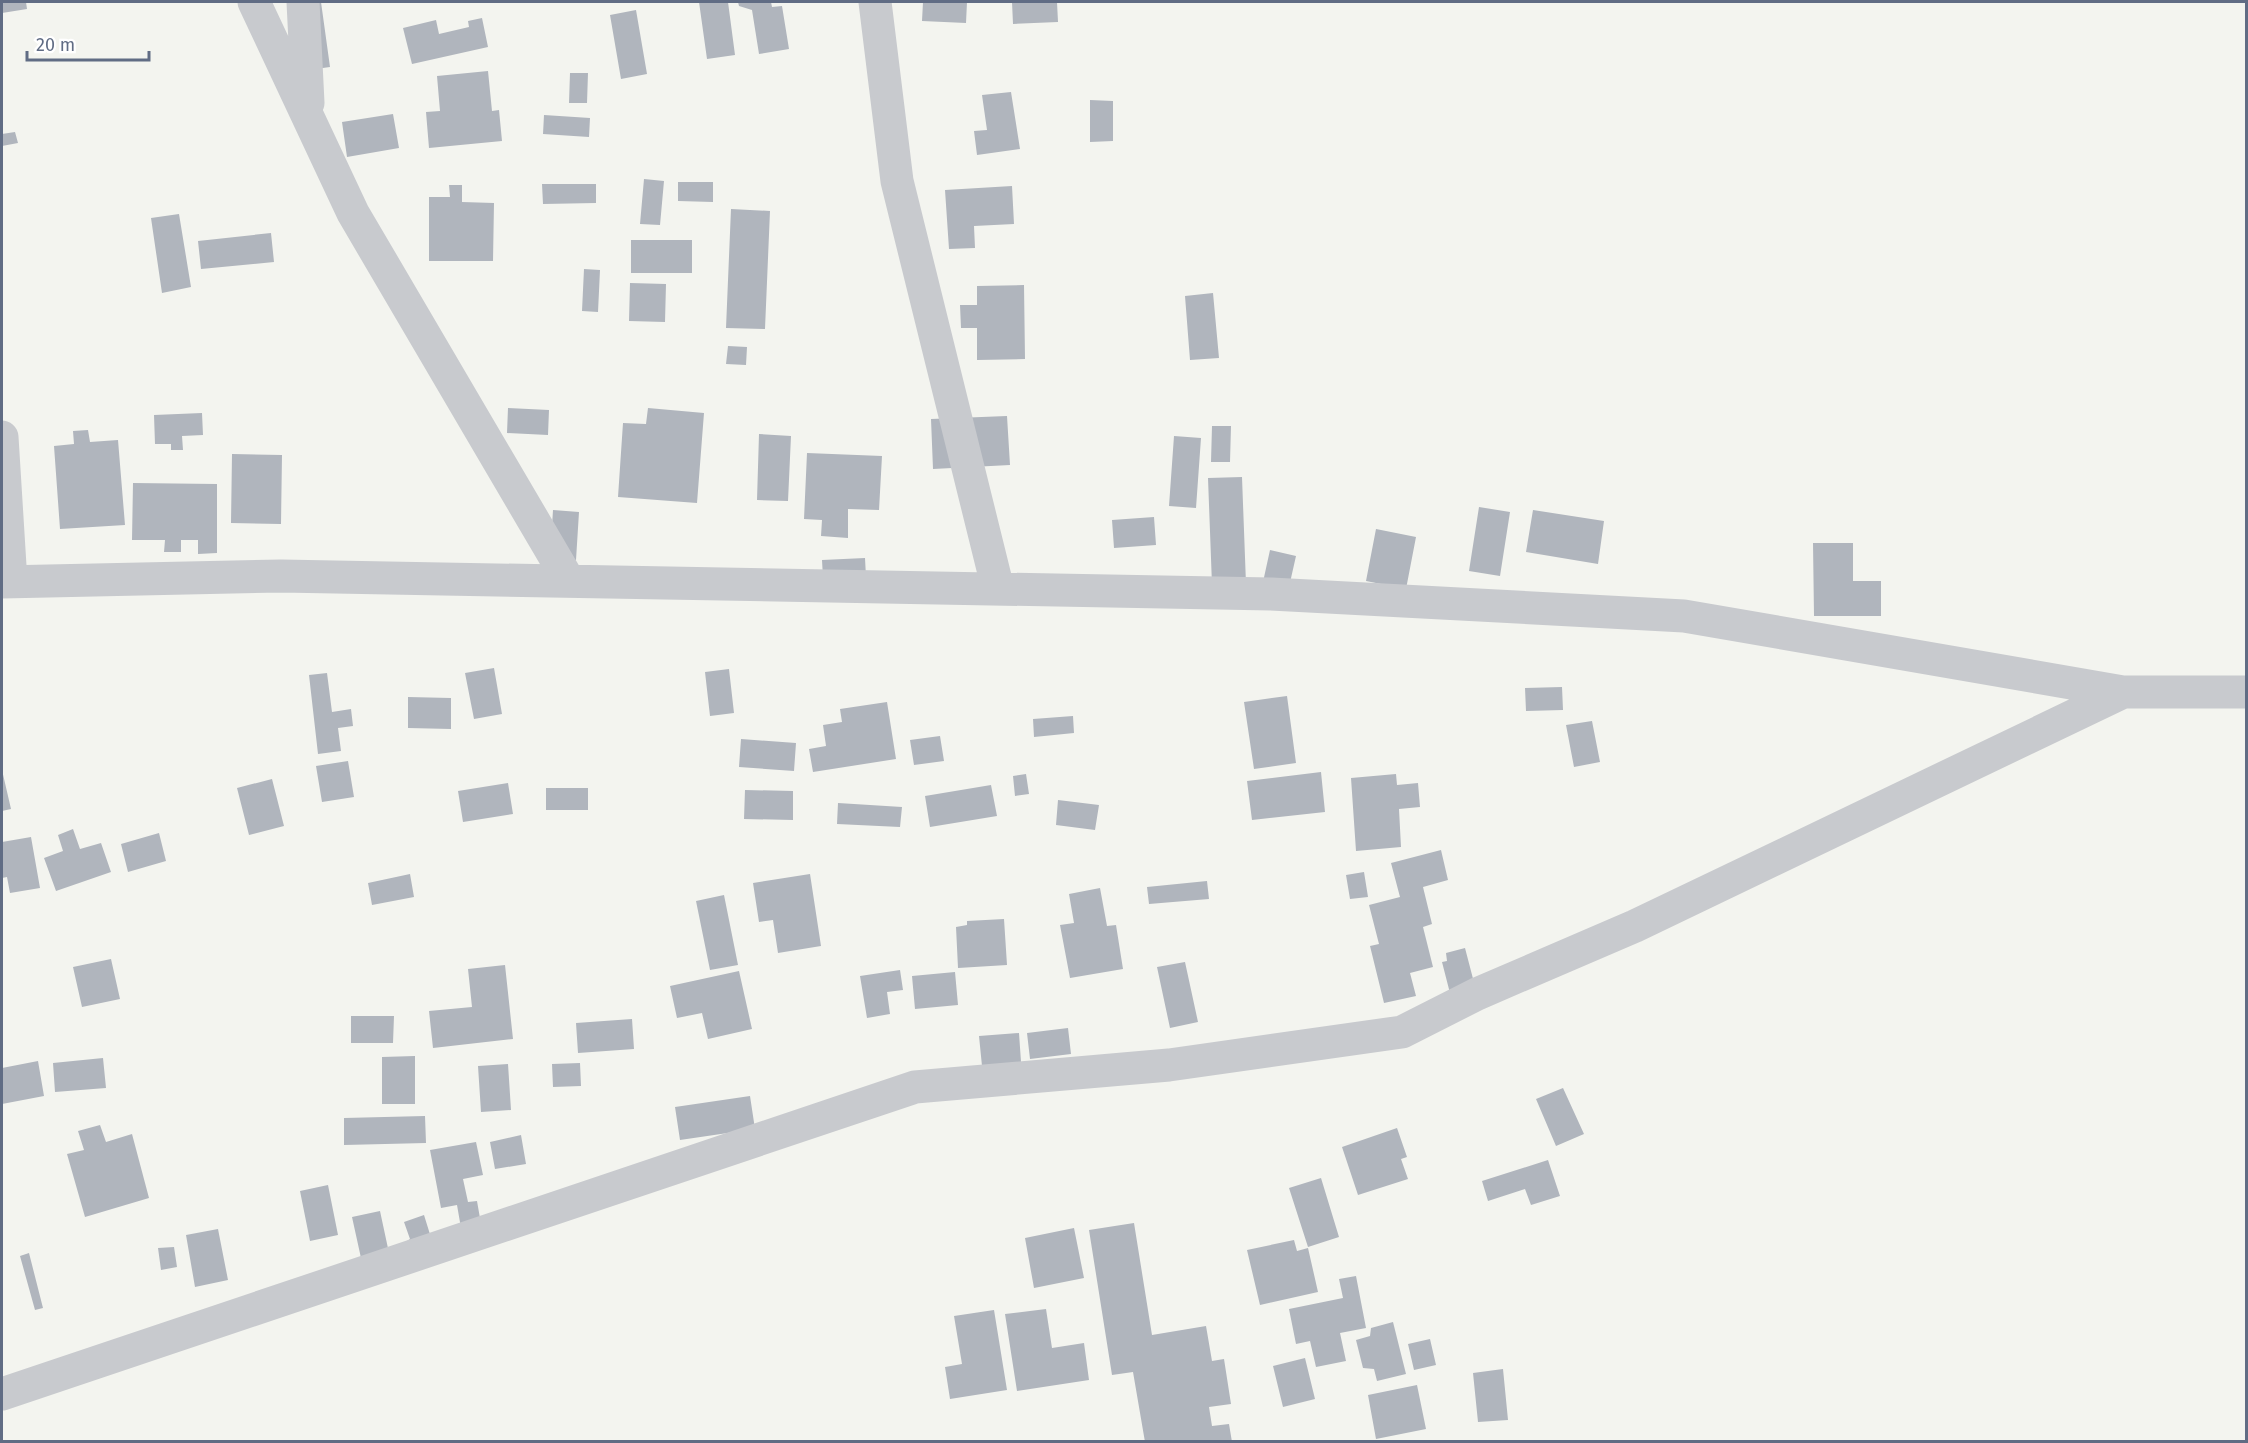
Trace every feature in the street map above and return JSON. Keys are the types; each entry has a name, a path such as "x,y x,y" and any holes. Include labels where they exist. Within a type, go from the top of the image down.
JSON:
{"street":[{"path":"254,2 353,213 570,581"},
{"path":"303,2 309,119"},
{"path":"875,2 897,181 998,589"},
{"path":"2,437 6,582 281,576 1271,594 1684,616 2123,692 2247,692"},
{"path":"2,1394 915,1087 1169,1065 1402,1032 1477,994 1635,926 2123,692"}],"building":[{"path":"2,2 26,2 27,9 2,13"},
{"path":"316,2 321,2 330,67 301,71"},
{"path":"699,2 728,2 735,55 707,59"},
{"path":"738,2 771,2 772,7 782,6 789,49 759,54 752,10 739,6"},
{"path":"923,2 967,2 966,23 922,21"},
{"path":"1012,2 1057,2 1058,22 1013,24"},
{"path":"636,10 647,74 621,79 610,15"},
{"path":"482,18 488,47 412,64 403,28 436,20 439,34 469,27 468,21"},
{"path":"488,71 492,111 499,110 502,141 429,148 426,112 440,111 437,76"},
{"path":"570,73 588,73 587,103 569,103"},
{"path":"1011,92 1020,149 977,155 974,131 987,130 982,95"},
{"path":"1090,100 1113,101 1113,141 1090,142"},
{"path":"393,114 399,148 347,157 342,122"},
{"path":"544,115 590,118 589,137 543,134"},
{"path":"15,132 18,143 2,146 2,134"},
{"path":"644,179 664,181 660,225 640,224"},
{"path":"678,182 713,182 713,202 678,201"},
{"path":"542,184 596,184 596,203 543,204"},
{"path":"449,185 462,185 462,202 494,203 493,261 429,261 429,197 450,197"},
{"path":"1012,186 1014,224 974,226 975,248 949,249 945,190"},
{"path":"731,209 770,211 765,329 726,328"},
{"path":"179,214 191,287 162,293 151,218"},
{"path":"271,233 274,262 201,269 198,241"},
{"path":"631,240 692,240 692,273 631,273"},
{"path":"584,269 600,270 598,312 582,311"},
{"path":"630,283 666,284 665,322 629,321"},
{"path":"1024,285 1025,359 977,360 977,328 961,328 960,305 977,305 977,286"},
{"path":"1213,293 1219,358 1190,360 1185,296"},
{"path":"728,346 747,347 746,365 726,364"},
{"path":"508,408 549,410 548,435 507,433"},
{"path":"648,408 704,413 697,503 618,497 623,423 646,424"},
{"path":"202,413 203,435 182,436 183,450 171,450 171,444 155,444 154,415"},
{"path":"1007,416 1010,465 933,469 931,419"},
{"path":"1212,426 1231,426 1230,462 1211,462"},
{"path":"88,430 90,442 118,440 125,525 60,529 54,446 74,444 73,431"},
{"path":"759,434 791,436 788,501 757,500"},
{"path":"1174,436 1201,438 1196,508 1169,506"},
{"path":"807,453 882,456 879,510 848,509 848,538 821,536 822,520 804,519"},
{"path":"232,454 282,455 281,524 231,523"},
{"path":"1242,477 1246,584 1212,585 1208,478"},
{"path":"133,483 217,484 217,553 198,554 198,540 181,540 181,552 164,552 165,540 132,540"},
{"path":"1479,507 1510,512 1500,576 1469,571"},
{"path":"553,510 579,512 576,560 550,558"},
{"path":"1533,510 1604,521 1598,564 1526,552"},
{"path":"1154,517 1156,545 1114,548 1112,520"},
{"path":"1376,529 1416,537 1406,589 1366,581"},
{"path":"1813,543 1853,543 1853,581 1881,581 1881,616 1814,616"},
{"path":"1270,550 1296,556 1289,587 1263,582"},
{"path":"865,558 866,577 823,578 822,560"},
{"path":"494,668 502,714 474,719 465,673"},
{"path":"729,669 734,713 710,716 705,672"},
{"path":"327,673 332,712 351,709 353,726 338,728 341,751 318,754 309,675"},
{"path":"1562,687 1563,710 1526,711 1525,688"},
{"path":"1287,696 1296,763 1254,769 1244,702"},
{"path":"408,697 451,698 451,729 408,728"},
{"path":"887,702 896,759 813,772 809,749 826,746 823,725 842,722 840,709"},
{"path":"1073,716 1074,733 1034,737 1033,719"},
{"path":"1592,721 1600,762 1574,767 1566,725"},
{"path":"940,736 944,761 914,765 910,740"},
{"path":"741,739 796,743 794,771 739,767"},
{"path":"348,761 354,797 322,802 316,766"},
{"path":"2,770 11,809 2,811"},
{"path":"1321,772 1325,812 1252,820 1247,781"},
{"path":"1026,774 1029,794 1015,796 1013,776"},
{"path":"1396,774 1397,785 1418,783 1420,807 1399,809 1401,847 1356,851 1351,778"},
{"path":"272,779 284,826 249,835 237,788"},
{"path":"508,783 513,814 463,822 458,791"},
{"path":"991,785 997,816 930,827 925,796"},
{"path":"546,788 588,788 588,810 546,810"},
{"path":"745,790 793,791 793,820 744,819"},
{"path":"1058,800 1099,805 1095,830 1056,825"},
{"path":"838,803 902,807 900,827 837,824"},
{"path":"73,829 80,849 101,843 111,872 56,891 44,858 63,851 58,835"},
{"path":"159,833 166,861 128,872 121,844"},
{"path":"31,837 40,888 10,893 7,877 2,878 2,842"},
{"path":"1441,850 1448,880 1423,887 1432,924 1423,927 1433,967 1410,973 1416,996 1384,1003 1370,946 1379,944 1369,905 1400,897 1391,863"},
{"path":"1364,872 1368,897 1350,899 1346,875"},
{"path":"410,874 414,897 372,905 368,883"},
{"path":"810,874 821,946 778,953 773,920 759,922 753,883"},
{"path":"1207,881 1209,899 1149,904 1147,887"},
{"path":"1100,888 1107,926 1116,925 1123,969 1070,978 1060,925 1074,923 1069,894"},
{"path":"724,895 738,965 710,970 696,901"},
{"path":"1004,919 1007,965 958,968 956,927 967,925 967,921"},
{"path":"1465,948 1477,994 1452,1001 1442,962 1447,961 1446,953"},
{"path":"111,959 120,999 82,1007 73,967"},
{"path":"1185,962 1198,1022 1170,1028 1157,967"},
{"path":"505,965 513,1039 433,1048 429,1011 472,1007 468,969"},
{"path":"900,970 903,990 887,992 890,1014 867,1018 860,976"},
{"path":"739,971 752,1029 708,1039 702,1013 677,1018 670,986"},
{"path":"955,972 958,1005 915,1009 912,976"},
{"path":"351,1016 394,1016 393,1043 351,1043"},
{"path":"632,1019 634,1049 578,1053 576,1023"},
{"path":"1068,1028 1071,1054 1030,1059 1027,1033"},
{"path":"1019,1033 1021,1062 982,1066 979,1036"},
{"path":"415,1056 415,1104 382,1104 382,1057"},
{"path":"103,1058 106,1088 55,1092 53,1063"},
{"path":"38,1061 44,1096 2,1104 2,1068"},
{"path":"580,1063 581,1086 553,1087 552,1064"},
{"path":"508,1064 511,1110 481,1112 478,1066"},
{"path":"1563,1088 1584,1134 1556,1146 1536,1099"},
{"path":"750,1096 755,1129 680,1140 675,1107"},
{"path":"425,1116 426,1143 344,1145 344,1118"},
{"path":"100,1125 106,1142 132,1134 149,1198 85,1217 67,1154 84,1150 78,1131"},
{"path":"1397,1128 1407,1157 1401,1159 1408,1179 1358,1195 1342,1147"},
{"path":"521,1135 526,1164 495,1169 490,1142"},
{"path":"476,1142 483,1175 463,1179 468,1202 477,1201 481,1224 461,1228 457,1205 441,1208 430,1150"},
{"path":"1548,1160 1560,1196 1531,1205 1525,1189 1488,1201 1482,1181"},
{"path":"1321,1178 1339,1237 1308,1247 1289,1188"},
{"path":"328,1185 338,1235 310,1241 300,1191"},
{"path":"380,1211 389,1253 361,1258 352,1217"},
{"path":"424,1215 433,1244 404,1243 410,1239 404,1222"},
{"path":"1134,1223 1152,1335 1206,1326 1212,1361 1224,1359 1231,1404 1209,1407 1212,1426 1229,1424 1232,1442 1145,1442 1133,1372 1112,1375 1089,1230"},
{"path":"1074,1228 1084,1278 1034,1288 1025,1238"},
{"path":"218,1229 228,1280 195,1287 186,1235"},
{"path":"1294,1240 1297,1251 1308,1248 1318,1292 1260,1305 1247,1250"},
{"path":"174,1247 177,1267 161,1270 158,1248"},
{"path":"29,1253 43,1308 35,1310 20,1256"},
{"path":"1356,1276 1366,1328 1340,1333 1346,1361 1316,1367 1310,1341 1296,1344 1289,1309 1343,1298 1339,1279"},
{"path":"1046,1309 1052,1348 1084,1343 1089,1380 1017,1391 1005,1314"},
{"path":"994,1310 1007,1390 950,1399 945,1367 962,1364 954,1316"},
{"path":"1393,1322 1406,1374 1377,1381 1374,1369 1363,1368 1356,1340 1370,1336 1371,1328"},
{"path":"1430,1339 1436,1365 1414,1370 1408,1344"},
{"path":"1305,1358 1315,1399 1283,1407 1273,1366"},
{"path":"1503,1369 1508,1420 1478,1422 1473,1373"},
{"path":"1417,1385 1426,1429 1376,1439 1368,1395"}]}
